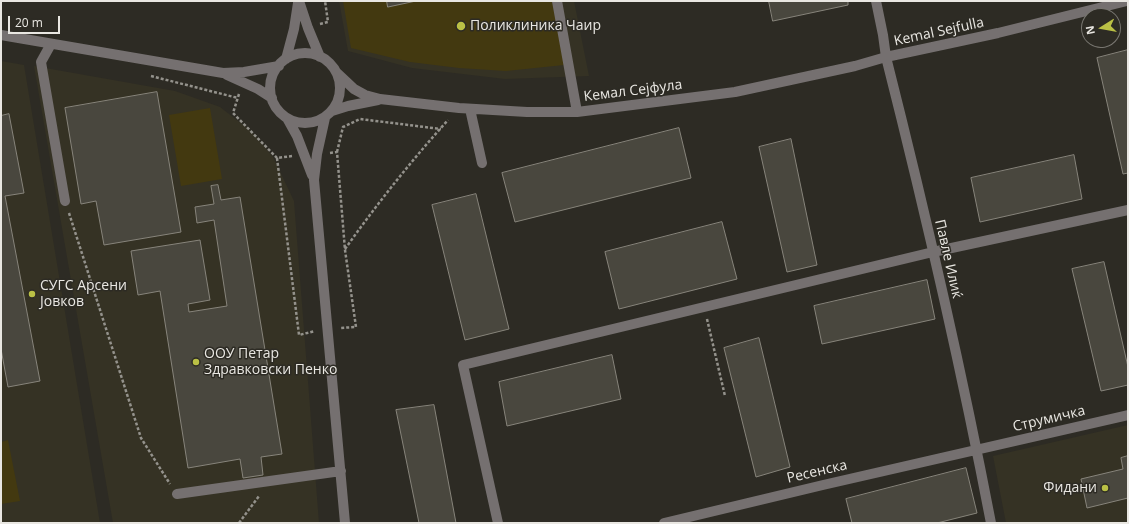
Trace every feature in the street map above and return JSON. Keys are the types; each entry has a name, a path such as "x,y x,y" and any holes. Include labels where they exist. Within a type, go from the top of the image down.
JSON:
{"street":[{"path":"298,1 320,57"},
{"path":"298,1 294,29 282,62 273,74 270,84 272,98 279,112 287,118 306,124 316,122 329,114 348,106 380,100"},
{"path":"557,1 577,112"},
{"name":"Павле Илиќ","path":"876,1 886,57 933,252 977,450 991,523"},
{"name":"Kemal Sejfulla","path":"886,57 998,33 1127,1"},
{"path":"1,35 223,73 243,81 272,98"},
{"path":"51,44 41,62 65,201"},
{"path":"223,73 244,72 282,62 295,55 305,53 320,57 331,65 337,73 354,89 365,95 380,100"},
{"name":"Кемал Сејфула","path":"380,100 470,109 527,112 577,112 735,92 855,66 886,57"},
{"path":"337,73 340,83 340,93 338,102 329,114 317,154 314,180 345,523"},
{"path":"470,109 482,163"},
{"path":"287,118 306,155 314,180"},
{"path":"498,523 463,365 933,252 1128,210"},
{"name":"Струмичка","path":"977,450 1128,415"},
{"name":"Ресенска","path":"664,523 977,450"},
{"path":"177,494 341,471"}],"path":[{"path":"308,28 328,22 325,1"},
{"path":"243,81 234,114 276,158 299,335 313,331"},
{"path":"345,250 392,185 459,108"},
{"path":"327,329 356,327 345,250 337,152 343,127 360,119 440,129"},
{"path":"317,154 337,152"},
{"path":"276,158 306,155"},
{"path":"65,201 141,438 177,494"},
{"path":"705,308 725,396"},
{"path":"239,523 270,481"}],"shaded area":[{"name":"Поликлиника Чаир","path":"339,1 574,1 589,76 505,79 412,68 348,51"},
{"name":"Поликлиника Чаир","path":"343,1 552,1 564,65 506,71 459,68 410,62 351,48"},
{"name":"СУГС Арсени Јовков","path":"1,61 24,65 100,523 1,523"},
{"name":"ООУ Петар Здравковски Пенко","path":"34,66 175,91 220,107 251,131 273,157 294,201 319,523 113,523"},
{"path":"210,108 222,179 181,186 169,115"},
{"path":"1128,425 1128,523 1006,523 993,456"},
{"path":"8,440 20,501 1,504 1,442"}],"building":[{"path":"387,1 416,1 388,7"},
{"path":"769,1 848,1 848,5 773,21"},
{"path":"1128,50 1128,173 1123,174 1097,58"},
{"path":"157,92 181,232 104,245 96,201 81,204 65,108"},
{"path":"9,114 24,193 5,196 40,381 8,387 1,349 1,116"},
{"path":"679,128 691,178 515,222 502,173"},
{"path":"791,139 817,265 787,272 759,147"},
{"path":"1074,155 1082,199 980,222 971,178"},
{"path":"218,185 221,200 240,197 282,454 261,457 263,475 243,478 240,459 188,468 160,291 138,295 131,251 200,240 210,300 188,304 189,312 227,306 214,220 197,223 195,207 214,204 211,186"},
{"path":"476,194 509,329 465,340 432,205"},
{"path":"722,222 737,279 619,309 605,252"},
{"path":"1104,262 1128,367 1128,385 1101,391 1072,269"},
{"path":"927,280 935,319 822,344 814,306"},
{"path":"759,338 790,467 756,477 724,348"},
{"path":"612,355 621,399 507,426 499,382"},
{"path":"434,405 456,523 419,523 396,410"},
{"name":"Фидани","path":"1128,456 1128,498 1087,508 1081,479 1123,469 1121,458"},
{"path":"966,468 977,513 937,523 852,523 846,499"}],"place":[{"name":"Поликлиника Чаир","path":"461,26"},
{"name":"СУГС Арсени Јовков","path":"32,294"},
{"name":"ООУ Петар Здравковски Пенко","path":"196,362"},
{"name":"Фидани","path":"1105,488"}]}
